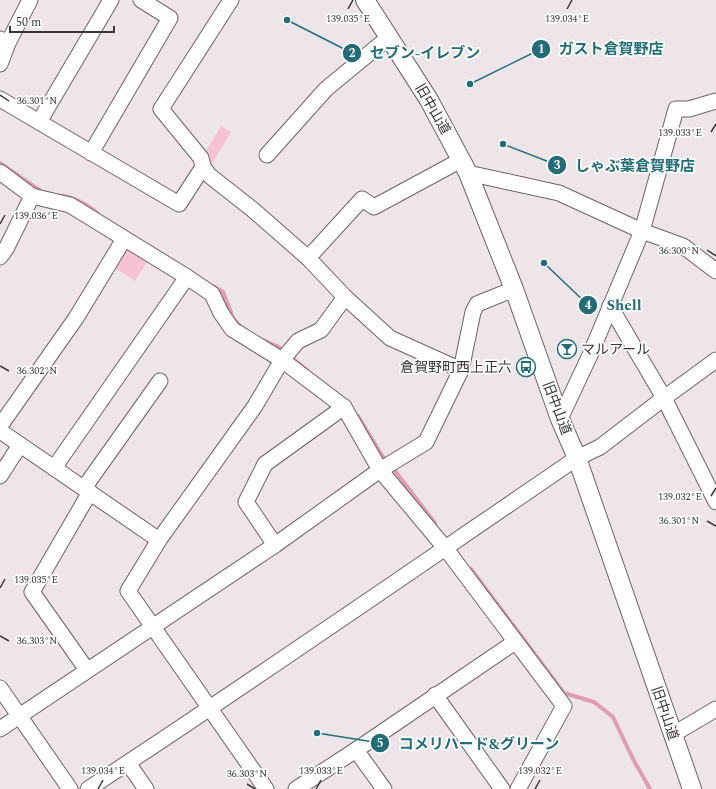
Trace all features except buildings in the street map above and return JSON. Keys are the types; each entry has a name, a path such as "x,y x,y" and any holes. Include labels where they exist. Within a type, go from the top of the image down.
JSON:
{"main road":[{"name":"旧中山道","path":"366,0 429,100 464,167 514,289 560,419 577,458 692,789"}],"street":[{"path":"0,64 4,41 30,0"},
{"path":"39,122 111,0"},
{"path":"91,153 170,18 141,0"},
{"path":"230,0 161,109 201,158 203,167 210,176 252,209 308,258 345,297 390,338 461,370"},
{"path":"267,155 326,89 389,37"},
{"path":"0,99 179,204 203,167"},
{"path":"560,419 590,355 642,231 676,109 689,109 716,101"},
{"path":"308,258 362,199 374,207 464,167 559,193 642,231 683,246 716,271"},
{"path":"0,172 32,196 70,205 212,294 221,313 232,329 282,360 344,407 380,470 446,549 564,706 518,789"},
{"path":"0,257 6,249 32,196"},
{"path":"0,426 76,318 124,239"},
{"path":"54,468 187,277"},
{"path":"0,729 275,545 380,470 426,442 461,370 473,312 477,304 514,289"},
{"path":"266,789 128,591 159,540 254,406 282,360 298,341 321,330 345,297"},
{"path":"610,306 664,398 716,502"},
{"path":"88,789 210,709 577,458 600,447 716,360"},
{"path":"87,670 32,592 87,490 160,381"},
{"path":"275,545 246,502 265,464 344,407"},
{"path":"0,431 159,540"},
{"path":"0,476 20,445"},
{"path":"296,789 515,642"},
{"path":"0,688 70,789"},
{"path":"435,696 502,789"},
{"path":"672,735 716,709"},
{"path":"356,750 384,789"},
{"path":"128,763 146,789"}],"shaded area":[{"path":"221,126 231,132 211,166 207,163 205,152"},
{"path":"126,248 147,262 135,281 113,267"}],"waterway":[{"path":"0,163 42,192"},
{"path":"63,196 82,203 99,215"},
{"path":"213,286 223,292 233,318 242,328"},
{"path":"263,340 277,346 307,370"},
{"path":"358,416 387,462"},
{"path":"392,467 435,523"},
{"path":"471,569 564,693 594,702 613,717 633,759 650,789"}],"place":[{"name":"セブン-イレブン","path":"287,20"},
{"name":"ガスト倉賀野店","path":"470,84"},
{"name":"しゃぶ葉倉賀野店","path":"503,144"},
{"name":"Shell","path":"544,263"},
{"name":"マルアール","path":"567,349"},
{"name":"倉賀野町西上正六","path":"526,367"},
{"name":"コメリハード&グリーン","path":"317,733"}]}
